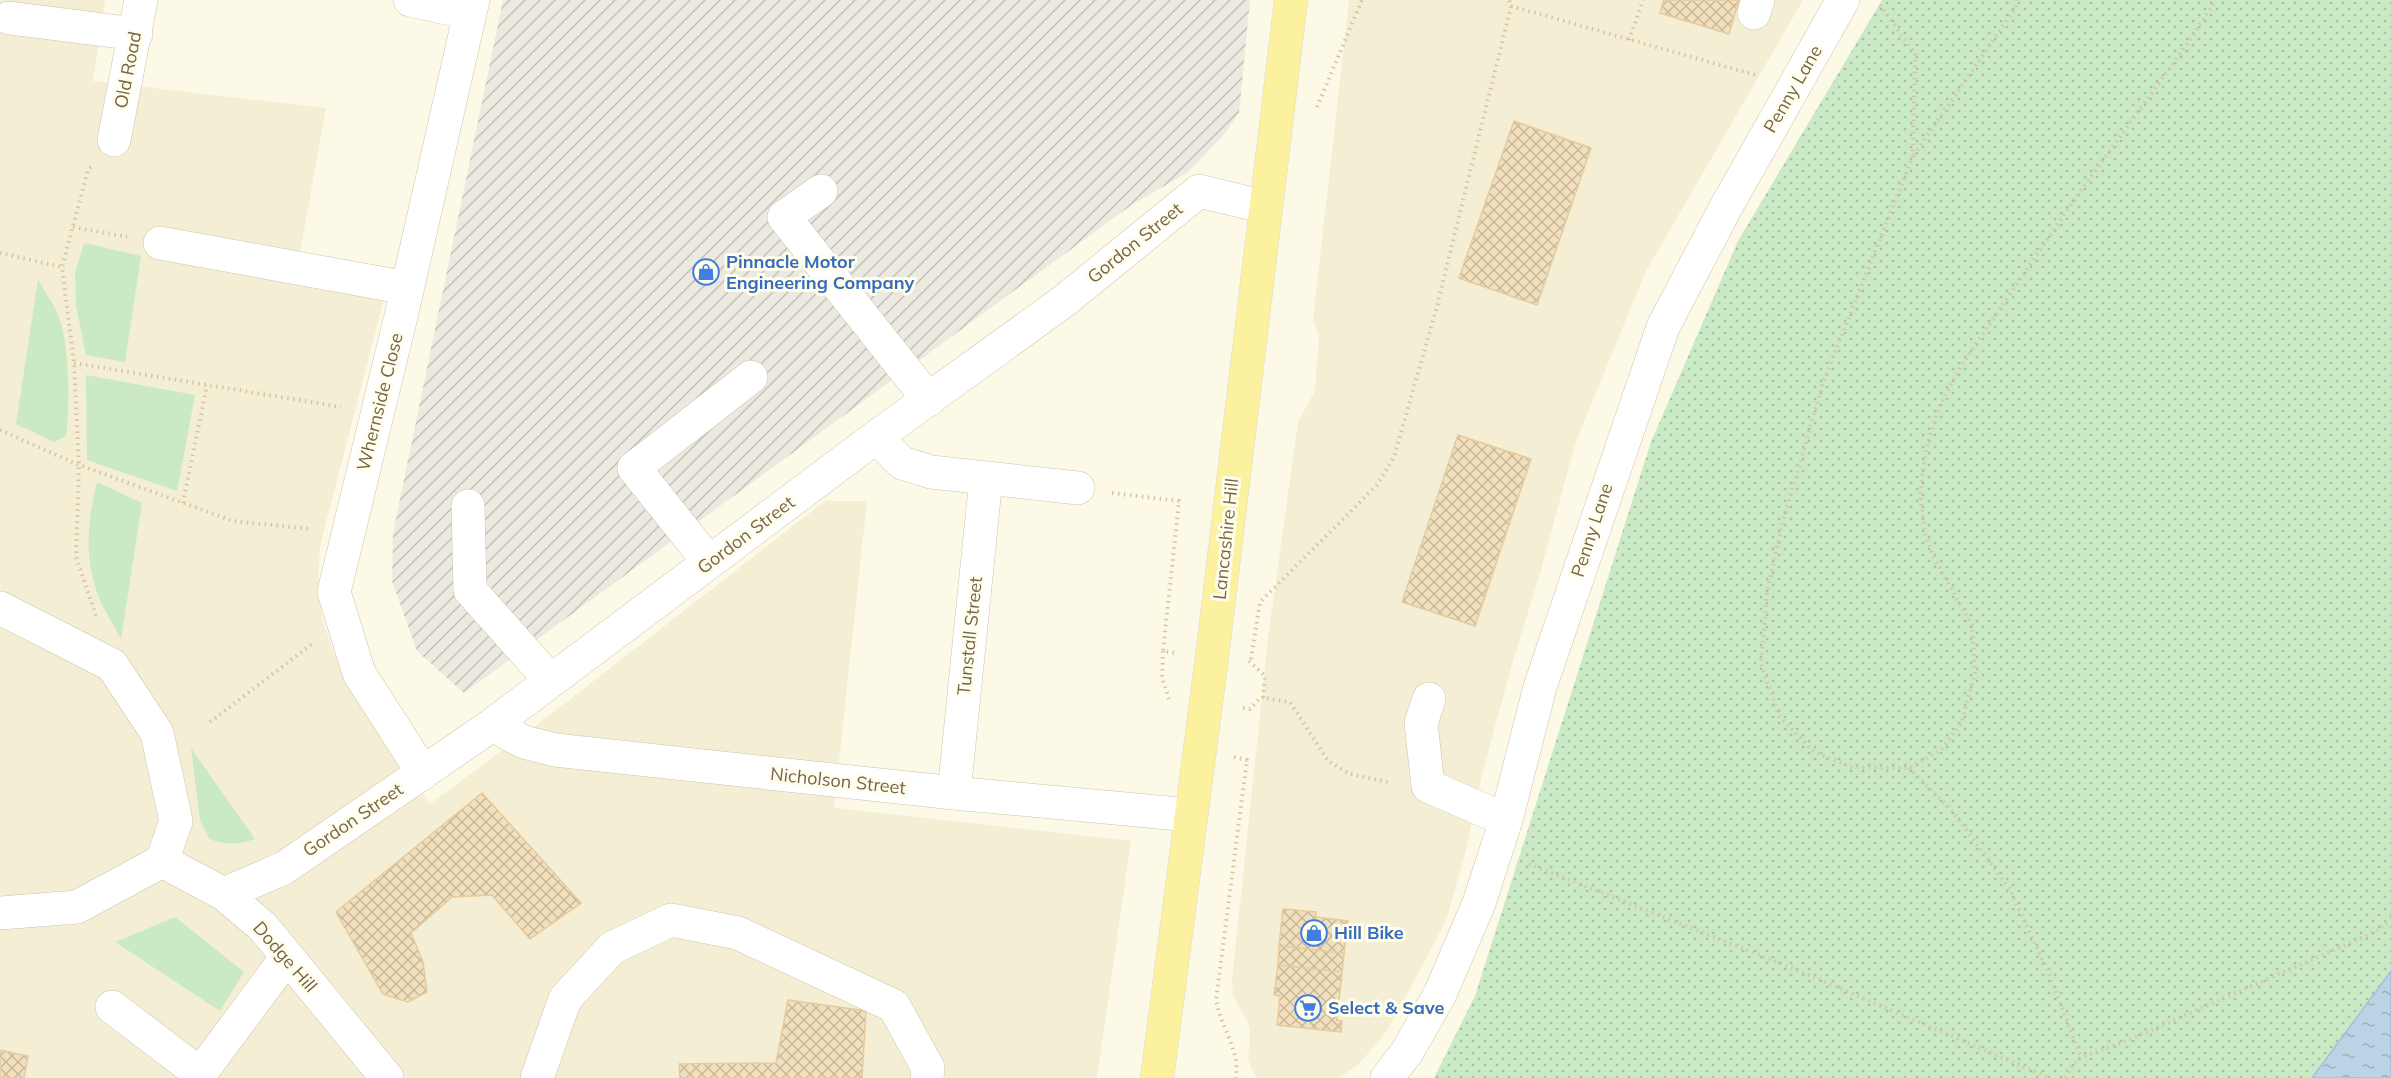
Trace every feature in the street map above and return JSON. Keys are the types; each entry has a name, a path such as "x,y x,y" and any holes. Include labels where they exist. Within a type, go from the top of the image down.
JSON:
{"main road":[{"name":"Lancashire Hill","path":"1157,1078 1190,815 1199,765 1291,0"}],"street":[{"name":"Old Road","path":"114,140 141,0"},
{"path":"410,0 471,6"},
{"name":"Penny Lane","path":"1387,1078 1407,1052 1440,994 1479,903 1506,820 1540,687 1663,327 1726,207 1843,0"},
{"name":"Whernside Close","path":"423,773 359,673 334,591 378,413 471,6"},
{"path":"9,18 136,34"},
{"path":"821,191 784,217 929,400"},
{"name":"Gordon Street","path":"224,894 284,868 492,725 876,437 1064,301 1199,191 1265,207"},
{"path":"160,243 407,288"},
{"path":"710,562 634,468 751,377"},
{"path":"876,437 902,463 931,472 1078,488"},
{"name":"Tunstall Street","path":"954,793 986,478"},
{"path":"468,506 470,590 551,681"},
{"path":"0,608 112,665 157,732 177,821 162,861 76,907 0,913"},
{"path":"1429,699 1421,723 1428,786 1506,820"},
{"name":"Nicholson Street","path":"492,725 524,742 555,750 954,793 1190,815"},
{"name":"Dodge Hill","path":"162,861 224,894 263,927 387,1078"},
{"path":"537,1078 565,999 612,948 671,920 738,933 894,1006 928,1068 927,1078"},
{"path":"112,1007 198,1076 287,957"}],"path":[{"path":"1277,106 1315,111 1362,0"},
{"path":"1251,661 1260,602 1377,485 1394,457 1436,310 1511,6 1509,0"},
{"path":"1629,40 1642,0"},
{"path":"1876,0 1915,54 1913,156"},
{"path":"2017,0 2016,7 1913,156 1824,380 1783,521 1767,592 1761,663 1779,716 1814,752 1851,767 1909,768 1941,750 1961,724 1975,673 1972,625 1933,556 1924,533 1920,494 1924,461 1939,406 1974,346 2216,0"},
{"path":"1511,6 1795,86"},
{"path":"112,665 76,557 79,465 74,363 62,267 88,170 114,140"},
{"path":"73,227 160,243"},
{"path":"0,254 62,267"},
{"path":"74,363 378,413"},
{"path":"183,503 207,385"},
{"path":"0,430 79,465 233,521 349,533"},
{"path":"1078,488 1179,501 1162,651 1162,678 1167,699 1176,700"},
{"path":"210,722 343,620"},
{"path":"1162,651 1251,661 1265,676 1263,698"},
{"path":"1240,708 1250,709 1260,698 1290,702 1328,761 1350,774 1394,783"},
{"path":"1236,1078 1235,1049 1224,1028 1215,1000 1246,760"},
{"path":"1909,768 1953,812 2009,888 2049,974 2081,1057"},
{"path":"1522,861 1790,968 2050,1078"},
{"path":"2066,1078 2070,1068 2081,1057 2124,1042 2375,932 2391,918"}],"shaded area":[{"path":"0,0 105,0 93,81 326,108 296,275 385,295 320,546 318,590 323,622 349,685 430,804 555,711 825,501 867,501 834,808 1131,841 1097,1078 0,1078"},
{"path":"503,0 1250,0 1239,113 1222,137 1187,173 1133,204 464,693 417,651 392,581 393,533"},
{"path":"1349,0 1803,0 1645,273 1575,444 1483,771 1466,850 1446,921 1389,1028 1360,1063 1339,1078 1256,1078 1248,1060 1250,1032 1248,1022 1233,996 1232,980 1268,638 1298,422 1315,391 1319,335 1313,320"}],"green space":[{"path":"1882,0 2391,0 2391,971 2312,1078 1434,1078 1475,996 1651,442 1738,241"},
{"path":"84,243 141,256 125,362 86,355 76,305 75,273"},
{"path":"38,280 57,312 67,356 66,436 54,442 16,424"},
{"path":"86,375 195,395 177,491 87,460"},
{"path":"97,482 142,503 121,639 98,595 92,575 89,535 91,509"},
{"path":"191,748 255,839 232,844 209,839 200,820"},
{"path":"175,917 244,972 220,1011 115,942"}],"water":[{"path":"2391,971 2391,1078 2312,1078"}],"building":[{"path":"1664,0 1739,0 1729,34 1660,13"},
{"path":"1514,121 1591,148 1537,305 1459,278"},
{"path":"1458,435 1531,459 1475,626 1402,602"},
{"path":"482,793 581,903 530,939 492,895 452,897 411,933 423,962 427,992 408,1002 383,994 336,912"},
{"name":"Hill Bike","path":"1283,909 1316,912 1316,917 1348,921 1344,953 1279,946"},
{"path":"1279,946 1344,953 1342,972 1278,965"},
{"name":"Select & Save","path":"1278,965 1342,972 1337,1020 1342,1021 1341,1032 1277,1025 1280,996 1274,995"},
{"path":"788,1000 866,1011 862,1078 680,1078 679,1064 776,1063"},
{"path":"0,1050 28,1056 24,1078 0,1078"}],"place":[{"name":"Pinnacle Motor Engineering Company","path":"706,272"},
{"name":"Hill Bike","path":"1314,933"},
{"name":"Select & Save","path":"1308,1008"}]}
